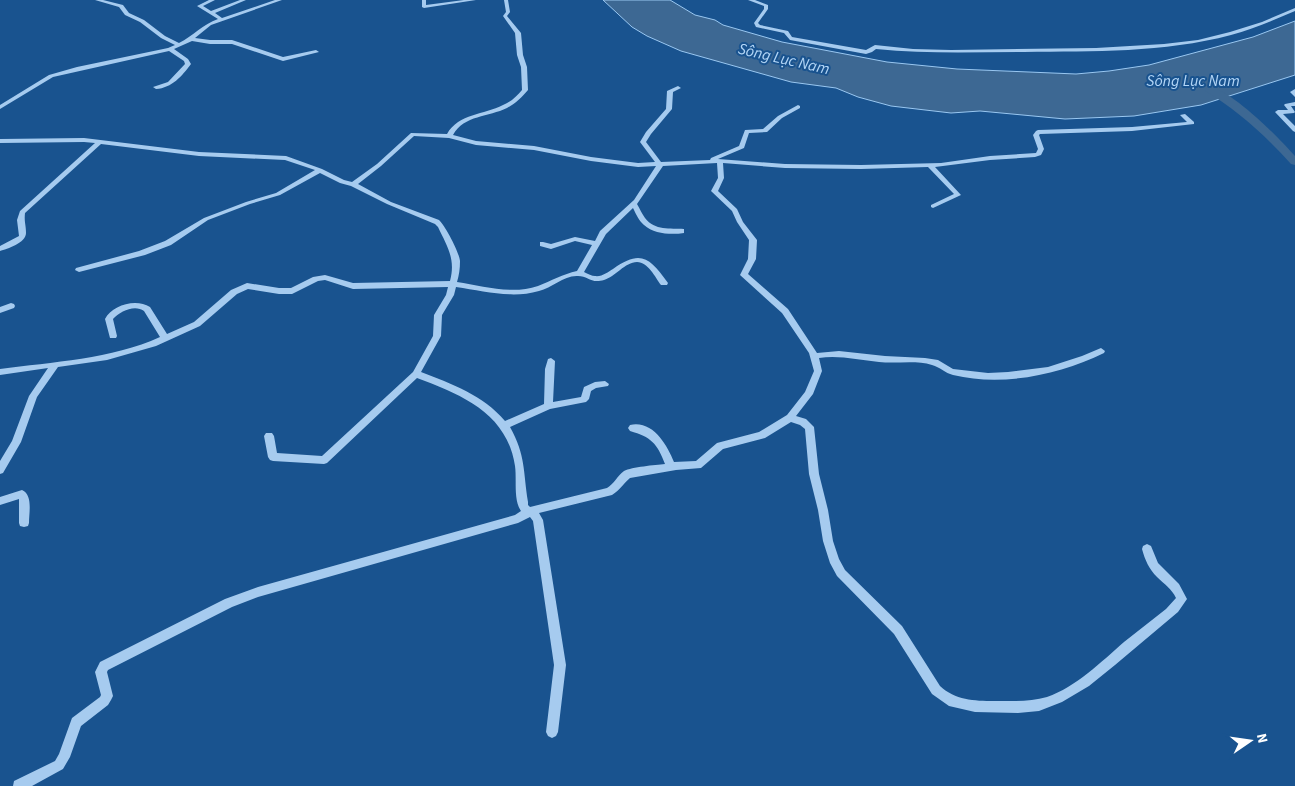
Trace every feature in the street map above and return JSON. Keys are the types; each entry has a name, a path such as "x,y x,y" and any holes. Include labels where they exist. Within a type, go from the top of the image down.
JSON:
{"street":[{"path":"97,0 121,6 127,14 142,21 162,37 180,45"},
{"path":"213,0 200,5 221,19"},
{"path":"211,13 244,0"},
{"path":"0,107 51,76 170,49 190,39 209,24 280,0"},
{"path":"424,0 424,7 474,0"},
{"path":"449,136 450,132 465,120 503,108 525,90 524,67 520,55 519,38 515,27 505,16 508,12 506,0"},
{"path":"750,0 766,5 766,9 756,25 786,32 790,38 866,52 876,47 910,51 1094,52 1167,47 1235,33 1275,19 1295,9"},
{"path":"190,39 210,42 232,42 283,59 316,52"},
{"path":"156,87 165,86 181,73 188,64 188,61 170,49"},
{"path":"660,165 643,142 648,133 669,109 670,91 678,88"},
{"path":"1295,104 1286,105 1292,112 1278,112 1295,130"},
{"path":"708,162 740,150 747,131 765,131 780,117 798,107"},
{"path":"353,184 379,165 411,135 419,134 449,136 476,143 542,149 613,162 660,165 720,161 831,168 929,165 990,158 1036,156 1041,149 1036,134 1041,132 1132,129 1192,123 1183,115"},
{"path":"0,141 24,139 100,142 200,154 286,158 320,170 339,181 353,184 389,203 428,218 441,226 456,259 454,284 438,315 437,336 416,374 324,460 273,457 269,436"},
{"path":"0,249 22,239 24,235 22,212 100,142"},
{"path":"19,786 51,770 64,757 76,722 104,701 107,696 101,672 109,663 242,598 518,519 530,511 609,492 616,488 628,474 698,465 720,446 757,438 790,418 809,394 816,377 818,371 815,356 785,312 744,276 752,259 754,244 735,210 714,191 721,178 720,161"},
{"path":"580,273 596,244 611,224 633,204 660,165"},
{"path":"929,165 958,195 932,206"},
{"path":"79,270 160,246 177,238 206,219 278,194 320,170"},
{"path":"633,204 639,210 646,223 667,232 681,231"},
{"path":"543,244 551,247 575,240 596,244"},
{"path":"0,372 107,357 153,344 197,324 234,292 247,286 292,291 323,277 353,286 454,284 505,293 520,293 538,289 566,276 580,273 592,278 600,278 614,273 630,260 639,260 653,268 664,283"},
{"path":"113,336 110,315 138,304 144,305 165,338"},
{"path":"0,310 11,306"},
{"path":"815,356 832,352 881,359 928,361 938,363 952,372 1003,376 1054,368 1083,360 1101,351"},
{"path":"549,406 550,383 548,370 551,361"},
{"path":"0,470 5,454 25,421 33,396 55,365"},
{"path":"416,374 479,401 504,426 516,448 520,462 523,505 524,508 537,517 540,530 560,665 552,732"},
{"path":"504,426 549,406 583,400 585,399 587,388 605,384"},
{"path":"790,418 803,422 809,427 814,474 828,541 841,573 898,630 936,690 942,696 953,701 976,707 1045,703 1061,697 1111,662 1172,610 1182,599 1175,588 1156,571 1147,549"},
{"path":"633,428 652,434 666,452 671,467"},
{"path":"0,500 22,494 24,496 24,523"}],"water":[{"name":"Sông Lục Nam","path":"603,0 670,0 695,15 782,42 887,62 957,69 1076,74 1149,65 1253,37 1295,21 1295,75 1201,105 1134,116 1065,119 980,111 951,113 891,106 858,97 836,88 791,82 681,51 632,27"}],"waterway":[{"path":"1207,88 1254,121 1295,162"}]}
